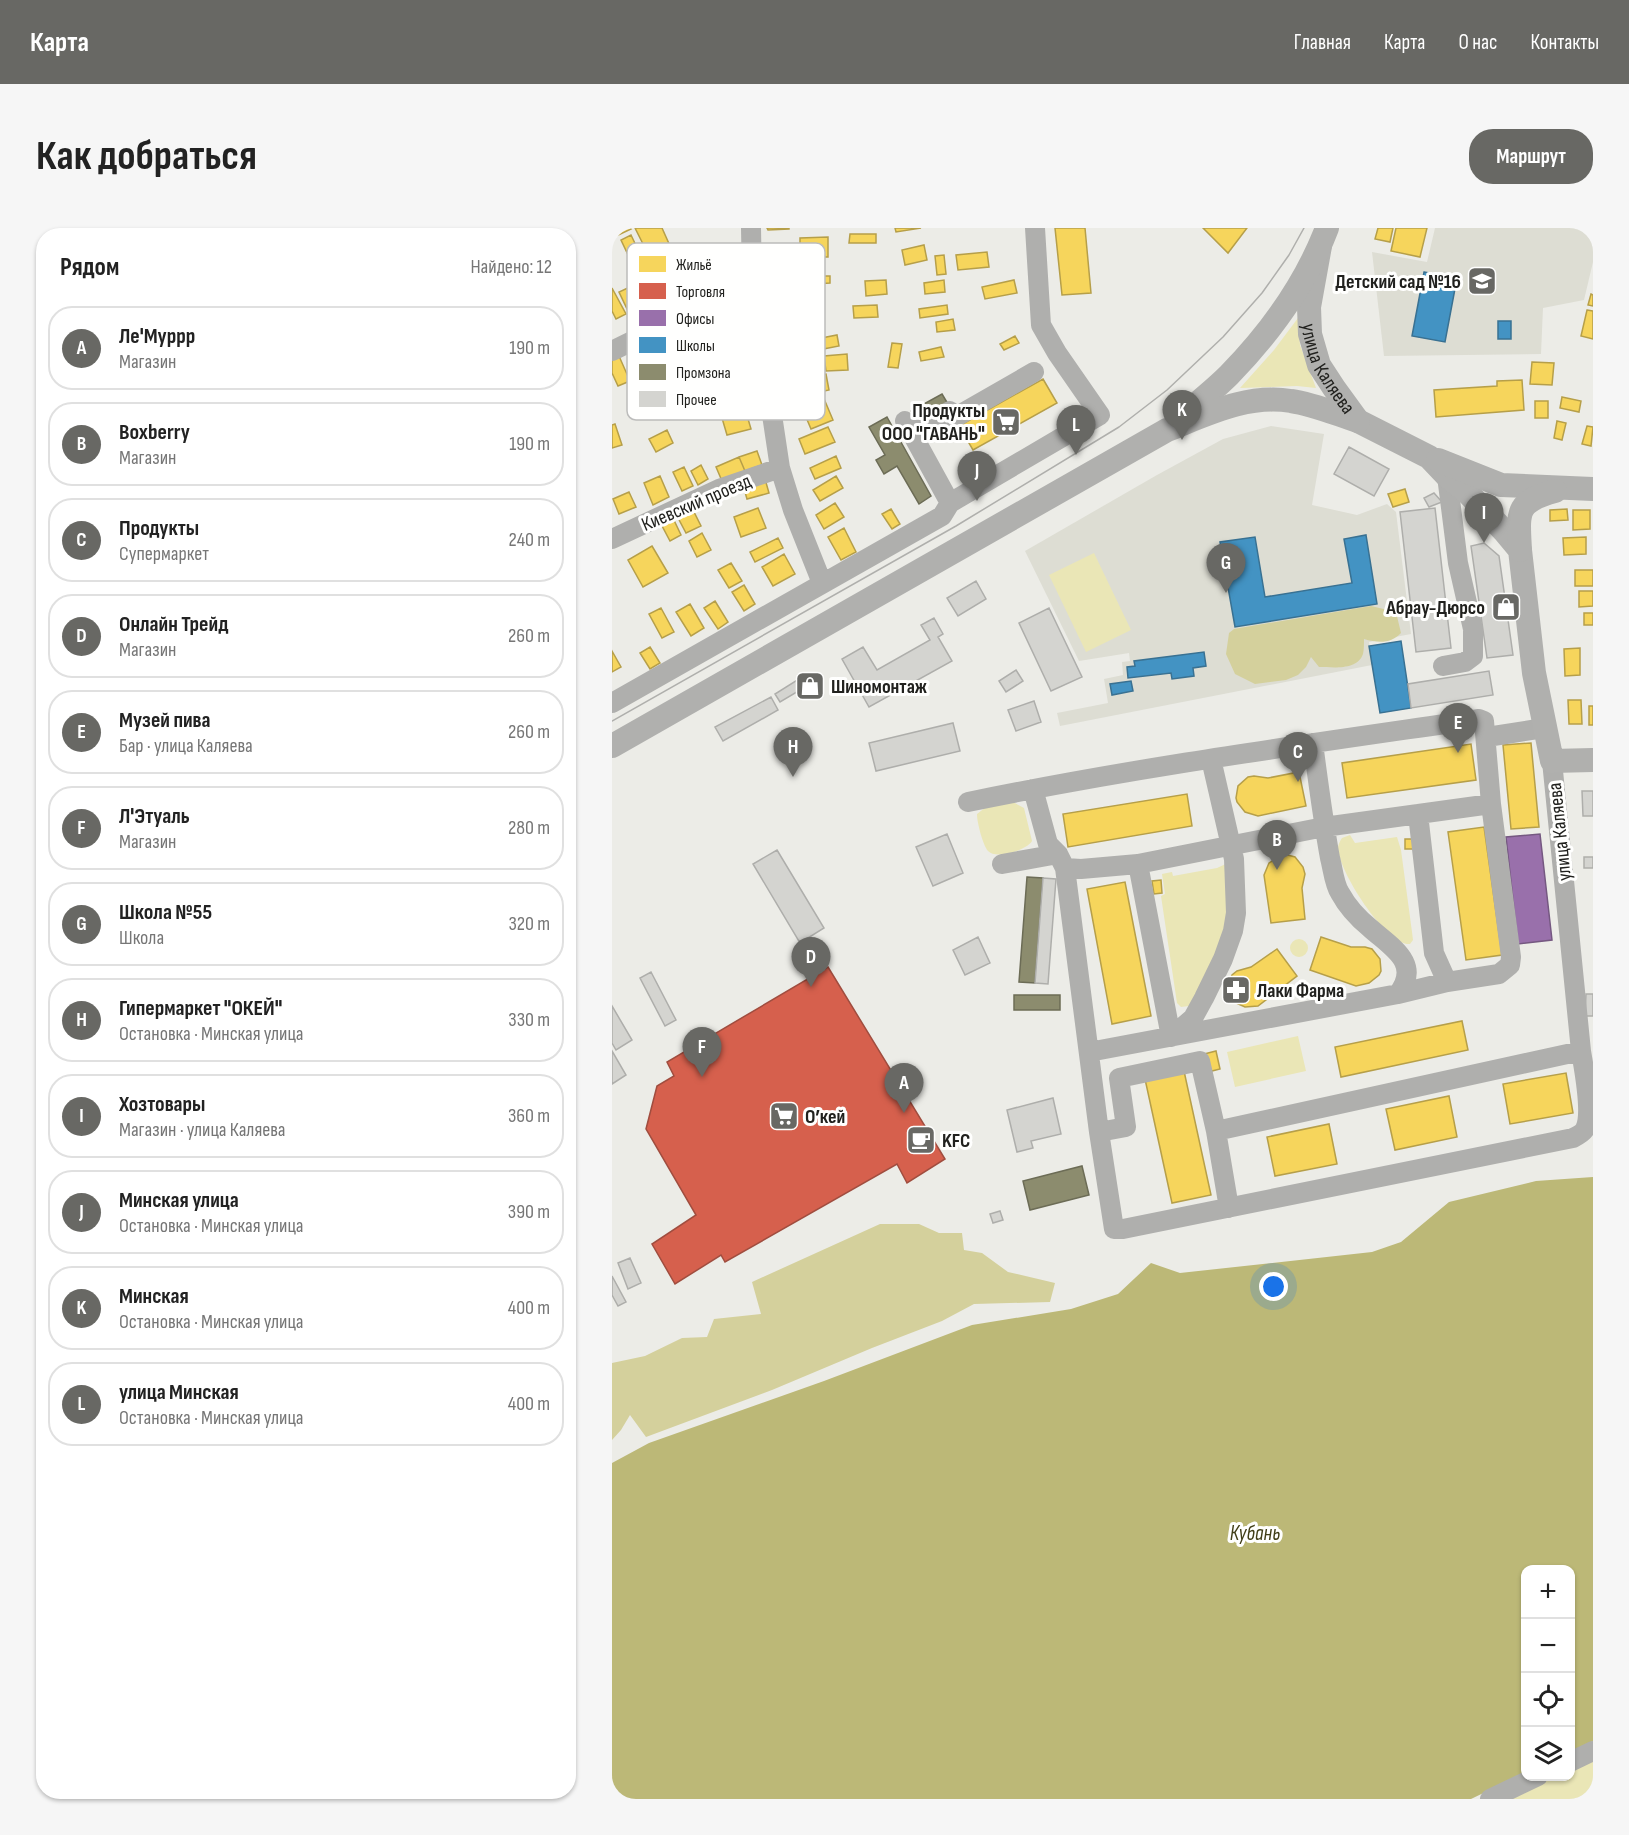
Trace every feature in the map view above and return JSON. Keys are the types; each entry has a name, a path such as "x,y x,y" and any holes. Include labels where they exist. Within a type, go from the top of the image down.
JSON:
{"main road":[{"name":"улица Каляева","path":"1323,237 1310,307 1310,334 1319,365 1358,421 1429,457 1467,492 1520,550"},
{"name":"улица Каляева","path":"1167,430 1229,375 1265,333 1293,295 1323,237"},
{"path":"612,746 1167,430 1231,405 1264,399 1293,401 1358,421"},
{"path":"1429,457 1501,485 1593,489"},
{"name":"улица Каляева","path":"1552,761 1534,673 1518,521 1521,508 1538,496 1566,489"},
{"path":"1552,761 1593,760"}],"street":[{"path":"751,228 751,243"},
{"path":"612,703 942,516 950,503 1100,415 1057,353 1041,325 1035,228"},
{"path":"612,351 627,344"},
{"path":"950,503 908,427 950,411 954,418 1034,372"},
{"path":"773,420 780,468 793,510 822,583"},
{"name":"Киевский проезд","path":"612,539 719,489 780,468"},
{"path":"1443,666 1465,662 1473,656 1473,630 1458,563 1447,476"},
{"path":"968,802 1033,789 1312,743 1479,719 1485,721 1491,804 1511,957 1510,965 1499,974 1447,982 1398,994 1089,1052"},
{"path":"1486,737 1544,728"},
{"path":"1312,743 1324,827 1339,892 1357,917 1401,954 1406,964 1405,985 1398,994"},
{"path":"1171,1037 1193,1018 1204,998 1223,959 1233,931 1236,913 1236,870 1211,759"},
{"name":"улица Каляева","path":"1229,1208 1574,1138 1585,1130 1589,1116 1587,1089 1581,1052 1552,761"},
{"path":"1033,789 1048,844 1062,861 1099,1132 1114,1229 1229,1208 1216,1131 1200,1061 1119,1077 1126,1127 1099,1132"},
{"path":"1002,864 1062,861 1081,869 1138,864 1324,827 1491,804"},
{"path":"1418,814 1434,953 1447,982"},
{"path":"1138,864 1171,1037"},
{"path":"1204,998 1205,1010 1215,1021 1226,1026"},
{"path":"1216,1131 1581,1052"},
{"path":"1575,1760 1593,1751"},
{"path":"1490,1799 1528,1781"}],"shaded area":[{"name":"Детский сад №16","path":"1435,228 1593,228 1593,262 1584,300 1543,308 1541,354 1384,356 1372,252 1427,262"},
{"path":"1298,318 1300,345 1316,388 1297,386 1240,388 1274,350"},
{"path":"1271,426 1324,434 1312,505 1357,515 1387,504 1396,512 1411,634 1369,642 1372,665 1060,726 1057,713 1108,703 1104,679 1123,675 1122,662 1130,661 1129,653 1079,661 1025,551 1223,439"},
{"path":"1094,553 1131,630 1086,652 1049,575"},
{"path":"1371,606 1396,612 1401,633 1384,642 1364,639 1363,654 1356,663 1350,666 1319,667 1311,657 1306,667 1298,675 1286,680 1255,684 1235,674 1226,654 1229,633 1234,629"},
{"path":"1013,802 1024,808 1032,841 1024,848 1011,853 992,854 984,844 977,814 986,807"},
{"path":"1350,835 1355,843 1397,837 1401,850 1413,940 1410,944 1388,933 1376,920 1345,872 1338,847 1342,838"},
{"path":"1230,862 1225,944 1189,1006 1181,1007 1177,1003 1161,896 1165,894 1162,874 1172,872 1173,876 1217,868"},
{"path":"1299,939 1305,942 1308,948 1305,954 1299,957 1293,954 1290,948 1293,942"},
{"path":"1298,1036 1306,1071 1235,1087 1227,1052"},
{"path":"880,1224 919,1224 939,1233 962,1233 964,1250 982,1253 1008,1272 1055,1283 1050,1302 974,1304 942,1321 772,1390 646,1437 630,1415 612,1440 612,1363 645,1356 682,1338 707,1337 714,1319 761,1314 752,1282"},
{"path":"1593,1746 1593,1799 1481,1799 1521,1781 1575,1781 1575,1755"}],"water":[{"name":"Кубань","path":"1593,1177 1593,1741 1575,1750 1575,1565 1521,1565 1521,1775 1471,1799 612,1799 612,1463 649,1443 824,1381 972,1325 1071,1309 1118,1294 1151,1263 1180,1273 1372,1252 1401,1242 1449,1202 1536,1181"}],"building: Жильё":[{"path":"612,228 630,228 631,229 612,238"},
{"path":"635,228 662,228 669,243 642,243"},
{"path":"767,228 789,228 789,229 768,230"},
{"path":"895,228 921,228 896,232"},
{"path":"1055,228 1085,228 1091,293 1062,295"},
{"path":"1203,228 1247,228 1228,253"},
{"path":"1378,228 1393,228 1390,242 1375,239"},
{"path":"1396,228 1427,228 1420,257 1391,251"},
{"path":"850,234 876,234 876,243 849,243"},
{"path":"631,235 635,243 627,243 627,253 621,240"},
{"path":"828,237 828,257 825,257 825,243 800,243 800,238"},
{"path":"924,245 927,260 905,265 902,250"},
{"path":"987,252 989,267 958,270 956,255"},
{"path":"944,255 946,274 937,275 935,256"},
{"path":"825,276 830,276 830,283 825,283"},
{"path":"886,280 887,294 866,296 865,281"},
{"path":"944,280 945,292 925,294 924,283"},
{"path":"1014,280 1017,293 985,299 982,287"},
{"path":"612,288 626,314 616,319 612,311"},
{"path":"627,288 627,309 619,292"},
{"path":"1591,294 1593,295 1593,306 1588,305"},
{"path":"877,305 878,317 854,318 853,306"},
{"path":"947,305 948,314 920,318 919,309"},
{"path":"1587,310 1593,311 1593,339 1581,336"},
{"path":"953,319 955,330 937,332 936,322"},
{"path":"837,335 839,346 825,349 825,337"},
{"path":"1015,336 1019,343 1004,350 1000,344"},
{"path":"892,343 902,344 898,368 888,367"},
{"path":"941,347 944,357 921,361 919,352"},
{"path":"847,354 848,370 826,371 825,356"},
{"path":"619,356 627,374 627,382 618,386 612,373 612,359"},
{"path":"1532,362 1554,363 1552,385 1530,384"},
{"path":"825,374 829,390 825,391"},
{"path":"1043,379 1057,403 973,450 959,426"},
{"path":"1522,380 1524,410 1436,417 1434,390 1497,386 1497,381"},
{"path":"1562,397 1581,401 1579,412 1560,408"},
{"path":"825,401 833,420 811,429 807,420 825,420"},
{"path":"1535,401 1548,401 1548,418 1535,418"},
{"path":"723,420 748,420 751,429 727,435"},
{"path":"1557,421 1566,423 1562,440 1554,438"},
{"path":"615,424 622,445 612,448 612,425"},
{"path":"1587,426 1593,427 1591,446 1582,444"},
{"path":"828,427 835,442 805,454 799,439"},
{"path":"667,430 673,443 656,452 649,439"},
{"path":"757,451 762,465 745,471 739,457"},
{"path":"836,456 841,468 815,479 810,468"},
{"path":"739,457 745,471 722,481 716,467"},
{"path":"701,465 708,479 698,485 691,471"},
{"path":"684,467 693,486 682,491 673,472"},
{"path":"660,476 669,497 653,505 644,483"},
{"path":"836,476 843,488 820,501 813,490"},
{"path":"765,479 769,493 747,499 743,485"},
{"path":"1405,489 1409,502 1393,507 1388,494"},
{"path":"629,492 636,507 619,514 613,499"},
{"path":"835,503 844,517 824,529 816,515"},
{"path":"691,506 701,526 686,533 676,514"},
{"path":"758,508 766,528 741,537 734,517"},
{"path":"891,509 900,524 892,529 882,514"},
{"path":"1567,509 1568,520 1550,521 1550,510"},
{"path":"1573,510 1590,510 1590,529 1573,530"},
{"path":"672,516 681,535 670,541 660,522"},
{"path":"844,528 856,552 841,560 828,537"},
{"path":"702,533 711,550 697,557 689,541"},
{"path":"1586,537 1586,554 1564,555 1563,538"},
{"path":"778,538 783,548 755,562 750,552"},
{"path":"652,546 668,573 643,587 628,560"},
{"path":"784,554 795,574 773,586 762,567"},
{"path":"731,563 742,581 729,588 718,570"},
{"path":"1575,570 1593,570 1593,586 1575,586"},
{"path":"744,585 755,604 744,611 732,592"},
{"path":"1579,591 1593,591 1593,606 1579,607"},
{"path":"715,601 728,622 718,629 704,608"},
{"path":"690,604 704,628 691,636 676,612"},
{"path":"661,608 674,632 662,638 649,614"},
{"path":"1584,613 1593,613 1593,625 1584,625"},
{"path":"650,647 660,663 650,669 640,653"},
{"path":"1580,648 1580,675 1565,676 1564,649"},
{"path":"612,651 621,667 612,672"},
{"path":"1568,700 1581,700 1582,724 1569,724"},
{"path":"1589,706 1593,706 1593,725 1589,725"},
{"path":"1531,743 1539,827 1511,829 1503,745"},
{"path":"1471,744 1476,780 1347,798 1342,763"},
{"path":"1299,772 1306,806 1258,816 1245,812 1237,802 1238,786 1248,777 1268,778"},
{"path":"1187,794 1192,826 1068,847 1063,814"},
{"path":"1484,827 1502,955 1466,960 1448,832"},
{"path":"1405,839 1415,839 1414,849 1405,849"},
{"path":"1284,854 1295,857 1303,867 1305,874 1302,888 1305,919 1271,923 1264,875 1269,863"},
{"path":"1161,880 1162,893 1154,894 1152,881"},
{"path":"1125,882 1151,1016 1112,1024 1087,889"},
{"path":"1321,937 1351,947 1372,949 1380,959 1379,975 1369,983 1356,986 1310,970"},
{"path":"1277,949 1297,976 1258,1006 1245,1007 1230,999 1227,987 1232,975 1251,967"},
{"path":"1462,1021 1468,1050 1341,1077 1335,1047"},
{"path":"1216,1051 1220,1069 1208,1072 1204,1054"},
{"path":"1184,1071 1211,1195 1172,1203 1145,1079"},
{"path":"1566,1073 1573,1113 1510,1124 1503,1084"},
{"path":"1449,1096 1457,1137 1395,1150 1386,1109"},
{"path":"1329,1124 1337,1164 1275,1176 1267,1137"}],"building: Торговля":[{"name":"О’кей","path":"828,967 945,1159 907,1183 897,1164 725,1262 721,1255 675,1284 652,1244 696,1215 646,1129 657,1086 674,1076 667,1062"}],"building: Офисы":[{"path":"1540,834 1552,940 1518,944 1506,837"}],"building: Школы":[{"path":"1424,272 1457,278 1445,342 1412,336"},
{"path":"1498,321 1511,321 1511,339 1498,339"},
{"path":"1366,535 1377,604 1235,627 1220,542 1255,537 1265,597 1352,583 1344,539"},
{"path":"1401,641 1411,708 1380,713 1369,646"},
{"path":"1204,652 1206,666 1193,668 1194,676 1172,679 1171,673 1128,678 1127,667 1135,666 1134,661"},
{"path":"1131,681 1133,691 1112,695 1110,684"}],"building: Промзона":[{"path":"942,394 948,404 917,422 911,411"},
{"path":"887,417 931,496 919,504 897,466 884,474 876,460 885,455 869,427"},
{"path":"1027,877 1043,878 1035,983 1019,982"},
{"path":"1014,995 1060,995 1060,1010 1014,1010"},
{"path":"1082,1166 1089,1195 1030,1210 1023,1181"}],"building: Прочее":[{"path":"1349,447 1389,469 1374,496 1334,474"},
{"path":"1434,493 1442,502 1429,507 1424,498"},
{"path":"1435,508 1451,648 1416,652 1400,512"},
{"path":"1484,543 1499,556 1513,655 1487,658 1471,546"},
{"path":"976,581 986,599 958,616 947,598"},
{"path":"1049,608 1082,677 1051,691 1019,623"},
{"path":"934,618 943,634 938,637 952,661 869,707 842,659 863,647 877,670 930,640 921,625"},
{"path":"1016,670 1023,681 1006,692 999,681"},
{"path":"1489,671 1493,695 1411,708 1408,684"},
{"path":"802,677 807,686 780,702 775,694"},
{"path":"771,697 778,710 723,741 715,727"},
{"path":"1034,701 1041,722 1016,731 1008,710"},
{"path":"953,723 960,751 876,771 869,743"},
{"path":"1582,791 1593,791 1593,816 1583,816"},
{"path":"947,834 963,873 933,886 916,847"},
{"path":"777,850 824,928 800,943 753,864"},
{"path":"1584,857 1593,857 1593,868 1584,868"},
{"path":"1043,878 1056,879 1048,984 1035,983"},
{"path":"978,937 990,963 965,975 953,950"},
{"path":"651,972 676,1020 665,1026 640,978"},
{"path":"1586,994 1593,994 1593,1016 1585,1016"},
{"path":"612,1006 632,1040 616,1050 612,1043"},
{"path":"612,1051 626,1075 612,1084"},
{"path":"1053,1098 1061,1134 1031,1141 1033,1148 1017,1152 1007,1110"},
{"path":"1000,1211 1003,1220 993,1223 990,1214"},
{"path":"630,1258 641,1283 628,1289 618,1263"},
{"path":"612,1276 626,1302 618,1306 612,1295"}],"tram line":[{"path":"612,721 956,526 1119,427 1167,390 1223,337 1262,293 1289,255 1304,228"}],"place":[{"name":"Детский сад №16","path":"1482,281"},
{"name":"Продукты ООО \"ГАВАНЬ\"","path":"1006,422"},
{"name":"Минская","path":"1182,440"},
{"name":"улица Минская","path":"1076,455"},
{"name":"Минская улица","path":"977,501"},
{"name":"Хозтовары","path":"1484,543"},
{"name":"Школа №55","path":"1226,593"},
{"name":"Абрау-Дюрсо","path":"1506,607"},
{"name":"Шиномонтаж","path":"810,686"},
{"name":"Музей пива","path":"1458,753"},
{"name":"Гипермаркет \"ОКЕЙ\"","path":"793,777"},
{"name":"Продукты","path":"1298,782"},
{"name":"Boxberry","path":"1277,870"},
{"name":"Онлайн Трейд","path":"811,987"},
{"name":"Лаки Фарма","path":"1236,990"},
{"name":"Л'Этуаль","path":"702,1077"},
{"name":"Ле'Муррр","path":"904,1113"},
{"name":"О’кей","path":"784,1116"},
{"name":"KFC","path":"921,1140"}]}
